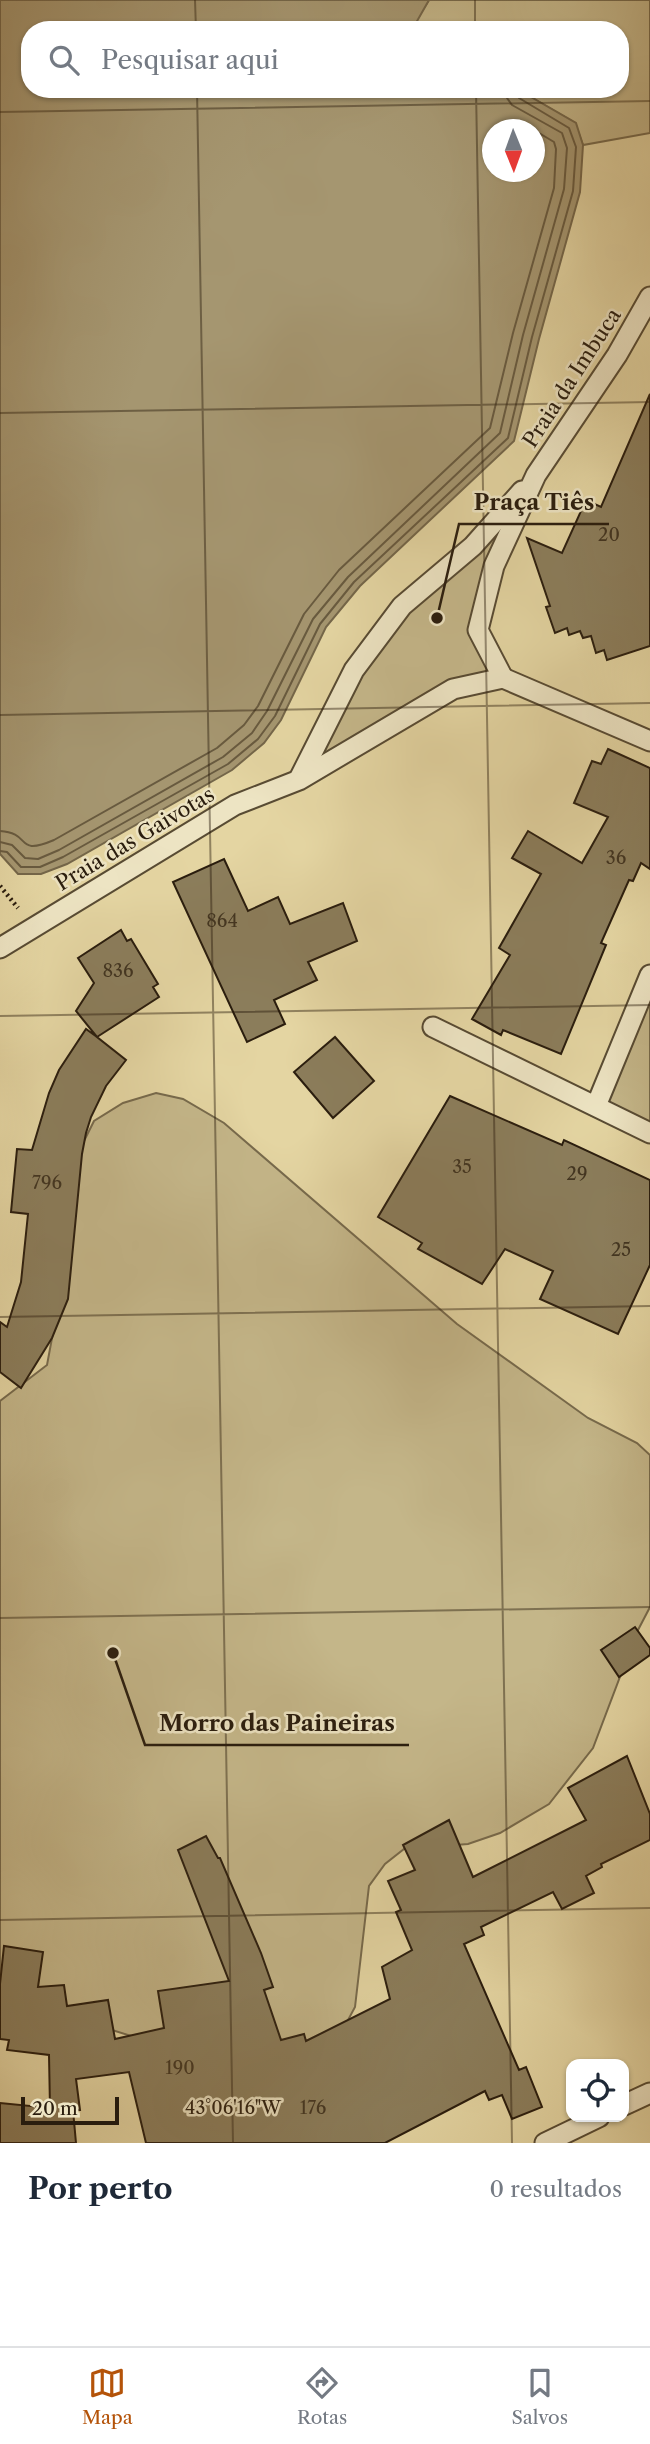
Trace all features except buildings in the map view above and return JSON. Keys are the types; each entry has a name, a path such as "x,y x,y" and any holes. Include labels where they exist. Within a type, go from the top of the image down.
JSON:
{"street":[{"name":"Praia da Imbuca","path":"503,678 478,630 494,566 536,475 617,355 650,297"},
{"path":"299,780 354,670 402,606 473,547 536,475"},
{"path":"503,678 650,741"},
{"name":"Praia das Gaivotas","path":"0,948 235,805 299,780 453,690 503,678"},
{"path":"596,1106 650,975"},
{"path":"433,1027 650,1133"},
{"path":"629,2102 650,2092"},
{"path":"545,2143 589,2122"}],"shaded area":[{"path":"429,0 650,0 650,133 583,145 575,123 532,98 629,98 629,21 416,21"},
{"path":"536,475 478,630 503,678 453,689 299,780 354,670"},
{"path":"650,975 650,1133 596,1106"},
{"path":"156,1093 183,1099 224,1123 457,1324 588,1418 637,1443 650,1455 650,1607 637,1632 593,1748 549,1804 500,1833 468,1844 404,1849 385,1864 369,1886 355,2007 339,2037 299,2050 170,2048 99,2026 0,1989 0,1401 47,1365 72,1231 79,1151 94,1121 123,1103"}],"water":[{"path":"0,0 429,0 417,21 21,21 21,98 533,98 576,123 583,145 580,192 514,441 360,586 326,627 281,720 264,743 232,770 67,864 41,874 18,874 0,854"}],"place":[{"name":"Praça Tiês","path":"437,618"},
{"name":"Morro das Paineiras","path":"113,1653"}]}
